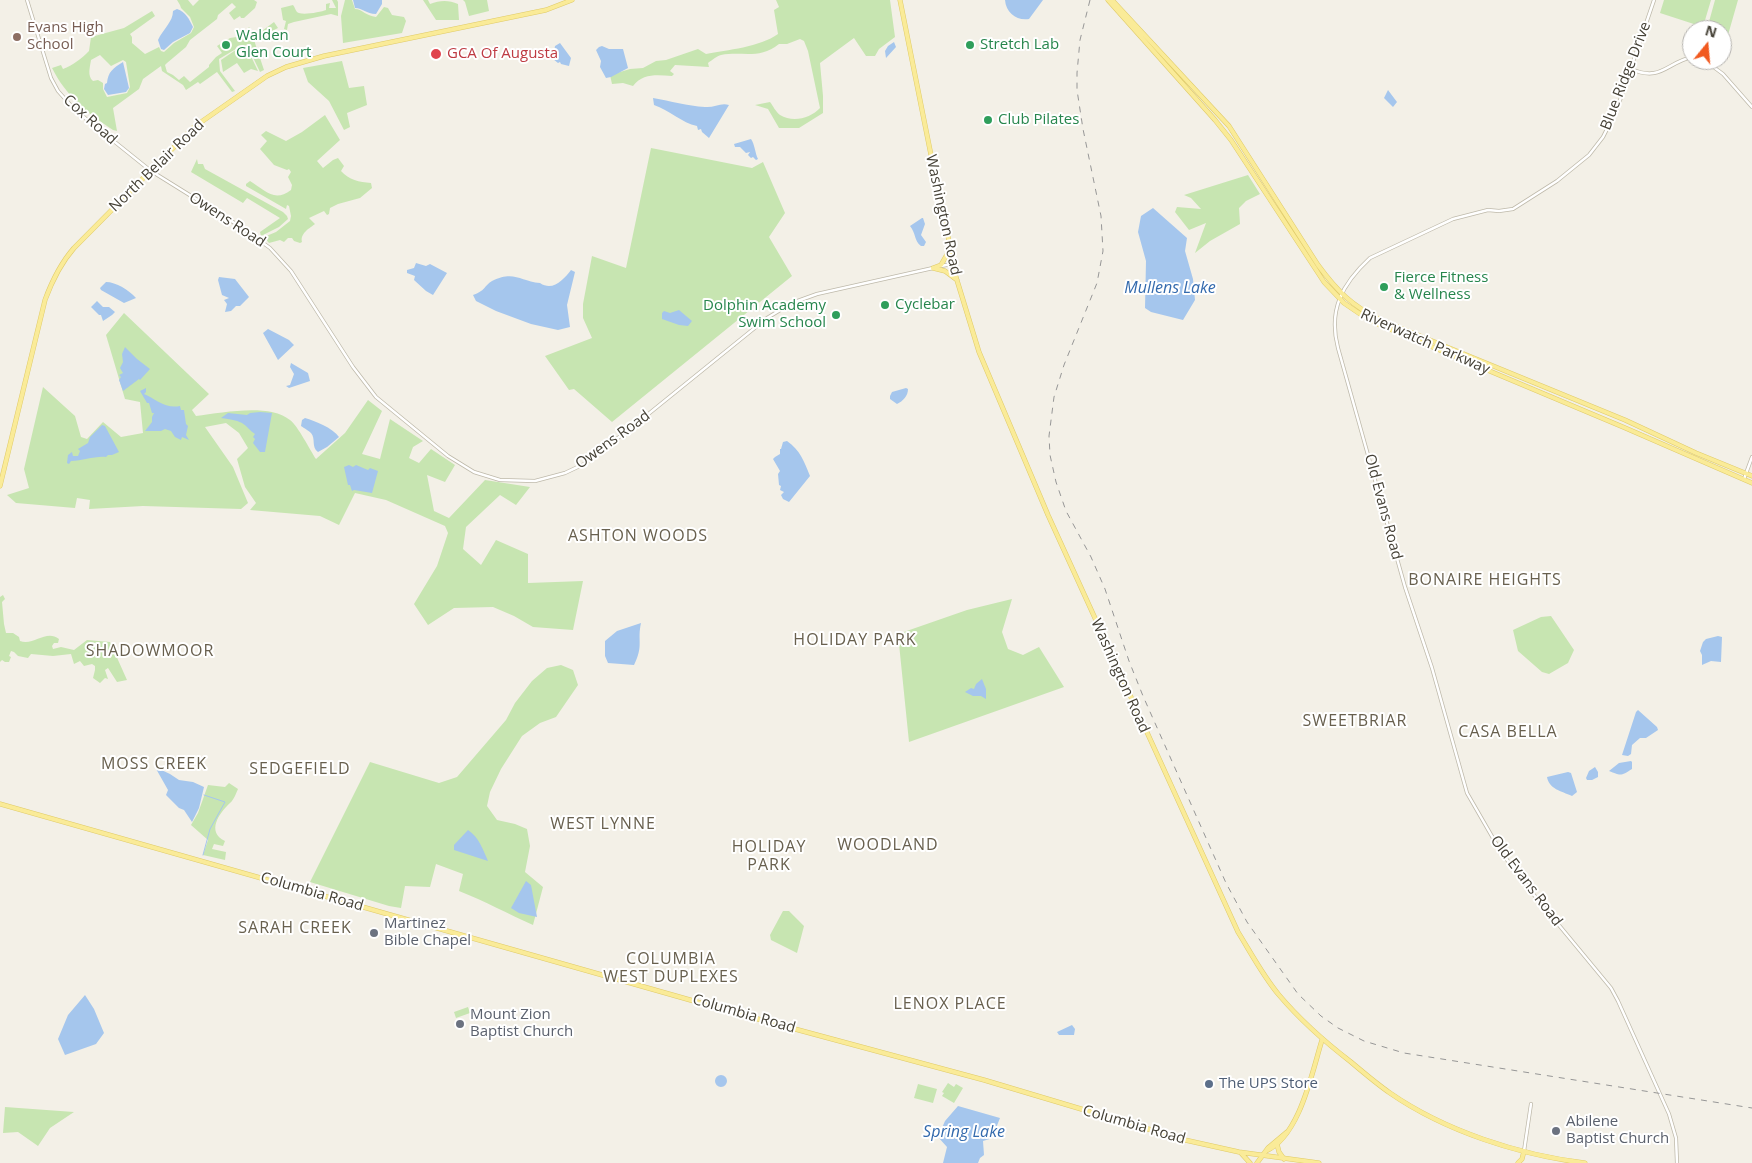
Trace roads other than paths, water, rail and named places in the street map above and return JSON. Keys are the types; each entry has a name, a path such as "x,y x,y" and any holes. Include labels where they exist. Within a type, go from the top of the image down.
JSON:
{"main road":[{"name":"North Belair Road","path":"0,486 40,322 52,283 68,255 180,139 194,127 253,85 286,67 324,56 546,10 572,0"},
{"name":"Washington Road","path":"900,0 930,155 945,214 952,264 979,352 1048,515 1232,920 1278,994 1322,1040 1390,1093 1469,1134 1524,1151 1585,1163"},
{"name":"Riverwatch Parkway","path":"1108,0 1225,132 1316,269 1339,299 1366,318 1380,325 1752,483"},
{"name":"Riverwatch Parkway","path":"1112,0 1229,126 1318,265 1342,294 1356,307 1381,320 1617,417 1752,476"},
{"path":"933,268 941,265 950,248"},
{"path":"933,268 945,271 957,280"},
{"name":"Columbia Road","path":"0,804 743,1015 984,1080 1185,1140 1239,1152 1265,1153 1284,1159 1319,1163"},
{"path":"1265,1153 1285,1136 1296,1117 1322,1040"},
{"path":"1257,1163 1268,1148 1287,1132"},
{"path":"1277,1143 1277,1149 1284,1159"},
{"path":"1518,1163 1524,1151"},
{"path":"1239,1152 1250,1163"}],"street":[{"name":"Cox Road","path":"27,0 45,62 58,91 75,110 151,171"},
{"name":"Blue Ridge Drive","path":"1342,294 1349,281 1370,258 1453,219 1488,210 1513,209 1557,181 1589,155 1600,142 1617,109 1654,0"},
{"path":"1631,69 1645,73 1658,72 1682,61"},
{"path":"1718,70 1752,107"},
{"name":"Owens Road","path":"151,171 241,227 270,248 291,271 353,367 376,397 448,456 474,472 500,480 535,481 566,474 584,464 767,318 787,305 817,294 952,264"},
{"name":"Old Evans Road","path":"1342,294 1339,299 1334,322 1337,346 1405,587 1432,668 1467,793 1501,852 1610,988 1618,1001 1666,1106 1676,1138 1678,1163"},
{"path":"1744,480 1752,457"},
{"path":"1524,1151 1530,1104"}],"water":[{"path":"353,0 382,0 382,4 376,14 373,14 355,8"},
{"path":"1005,0 1043,0 1029,19 1020,19 1007,9"},
{"path":"177,9 185,14 193,27 190,33 173,42 164,50 161,49 158,40 170,22 173,11"},
{"path":"894,42 896,47 886,58 885,51"},
{"path":"560,43 571,58 569,66 558,63 553,59 555,46"},
{"path":"602,46 609,49 623,49 628,68 606,78 600,67 601,61 596,50"},
{"path":"123,62 129,88 126,92 108,95 104,89 110,73"},
{"path":"1388,90 1397,102 1393,107 1384,98"},
{"path":"653,98 685,105 708,107 723,104 729,105 709,138 701,129 698,130 697,126 654,105"},
{"path":"751,139 758,159 756,160 748,155 750,152 746,153 740,147 735,147 734,144"},
{"name":"Mullens Lake","path":"1153,208 1187,238 1185,251 1193,279 1195,300 1183,320 1151,312 1145,308 1146,261 1138,232 1141,216"},
{"path":"922,218 925,224 921,235 926,242 924,246 917,242 910,226"},
{"path":"416,263 426,266 430,264 447,273 433,295 414,280 415,276 407,273 407,270 414,268"},
{"path":"571,270 575,272 567,305 570,327 558,330 531,324 496,311 476,301 473,295 480,292 492,281 506,276 517,277 549,286 554,285 562,280"},
{"path":"219,277 235,279 249,297 240,306 236,306 231,311 225,312 227,304 224,300 229,298 222,295"},
{"path":"106,282 122,287 136,298 124,303 101,290 100,288"},
{"path":"97,301 103,307 109,307 115,312 103,321 101,315 91,307"},
{"path":"679,310 692,321 688,326 662,319 664,311 670,313"},
{"path":"268,329 289,340 294,345 278,360 263,333"},
{"path":"125,347 150,369 140,380 123,391 119,375 123,373 120,368 123,362 122,354"},
{"path":"291,363 308,373 310,381 289,388 286,386 290,385 294,374 290,367"},
{"path":"146,388 144,394 165,405 180,406 181,410 184,410 188,426 186,435 189,440 182,437 181,440 175,437 171,431 165,429 161,431 145,431 152,422 154,413 152,413 149,403 147,403 140,391"},
{"path":"908,389 905,398 897,404 890,399 892,392"},
{"path":"260,412 272,413 265,452 260,452 253,443 255,434 244,424 235,420 221,418 228,413 247,415"},
{"path":"305,418 328,428 339,437 318,452 311,433 301,426 302,420"},
{"path":"102,425 105,426 119,452 106,457 67,463 68,455 72,452 73,456 78,456 80,451 78,449 88,443 90,437"},
{"path":"787,441 804,461 810,476 789,502 783,499 781,495 784,492 780,490 781,486 779,485 778,474 780,471 773,459 780,454 783,442"},
{"path":"349,465 378,471 372,493 352,491 350,485 348,485 344,467"},
{"path":"641,623 640,648 634,665 608,663 605,656 605,641 617,631"},
{"path":"1722,637 1721,662 1711,661 1702,665 1700,651 1703,642 1706,639"},
{"path":"982,679 986,689 986,699 965,692 971,688 974,689 976,684"},
{"path":"1638,710 1658,730 1646,738 1640,738 1632,745 1631,754 1628,756 1622,755 1636,712"},
{"path":"1631,761 1632,769 1625,773 1619,774 1609,771 1619,763"},
{"path":"155,767 179,780 193,782 204,787 199,808 192,822 184,810 179,808 166,795 168,790"},
{"path":"1595,767 1598,777 1587,780 1589,771"},
{"path":"1571,773 1577,792 1572,796 1553,787 1547,777"},
{"path":"468,830 478,840 488,861 454,850 454,845"},
{"path":"526,881 531,885 537,917 519,913 511,908"},
{"path":"85,995 94,1009 104,1033 96,1044 65,1055 58,1039 68,1015"},
{"path":"1072,1025 1075,1029 1074,1035 1059,1035 1057,1032"},
{"path":"719,1075 723,1075 727,1081 723,1087 719,1087 715,1083 715,1079"},
{"name":"Spring Lake","path":"958,1106 1000,1118 996,1128 996,1137 983,1141 984,1155 978,1163 943,1163 947,1147 938,1137 945,1121"}],"waterway":[{"path":"203,855 210,829 225,802 204,795"}],"railway":[{"path":"1090,0 1080,40 1077,90 1101,216 1103,251 1097,283 1064,365 1054,397 1049,436 1050,455 1056,482 1066,511 1091,557 1105,589 1143,696 1226,883 1247,922 1298,994 1321,1016 1338,1028 1364,1041 1404,1053 1752,1108"}],"place":[{"name":"Evans High School","path":"17,37"},
{"name":"Walden Glen Court","path":"226,45"},
{"name":"Stretch Lab","path":"970,45"},
{"name":"GCA Of Augusta","path":"436,54"},
{"name":"Club Pilates","path":"988,120"},
{"name":"Fierce Fitness & Wellness","path":"1384,287"},
{"name":"Cyclebar","path":"885,305"},
{"name":"Dolphin Academy Swim School","path":"836,315"},
{"name":"Martinez Bible Chapel","path":"374,933"},
{"name":"Mount Zion Baptist Church","path":"460,1024"},
{"name":"The UPS Store","path":"1209,1084"},
{"name":"Abilene Baptist Church","path":"1556,1131"}],"district":[{"name":"ASHTON WOODS","path":"638,536"},
{"name":"BONAIRE HEIGHTS","path":"1485,580"},
{"name":"HOLIDAY PARK","path":"855,640"},
{"name":"SHADOWMOOR","path":"150,651"},
{"name":"SWEETBRIAR","path":"1355,721"},
{"name":"CASA BELLA","path":"1508,732"},
{"name":"MOSS CREEK","path":"154,764"},
{"name":"SEDGEFIELD","path":"300,769"},
{"name":"WEST LYNNE","path":"603,824"},
{"name":"WOODLAND","path":"888,845"},
{"name":"HOLIDAY PARK","path":"769,856"},
{"name":"SARAH CREEK","path":"295,928"},
{"name":"COLUMBIA WEST DUPLEXES","path":"671,968"},
{"name":"LENOX PLACE","path":"950,1004"}]}
